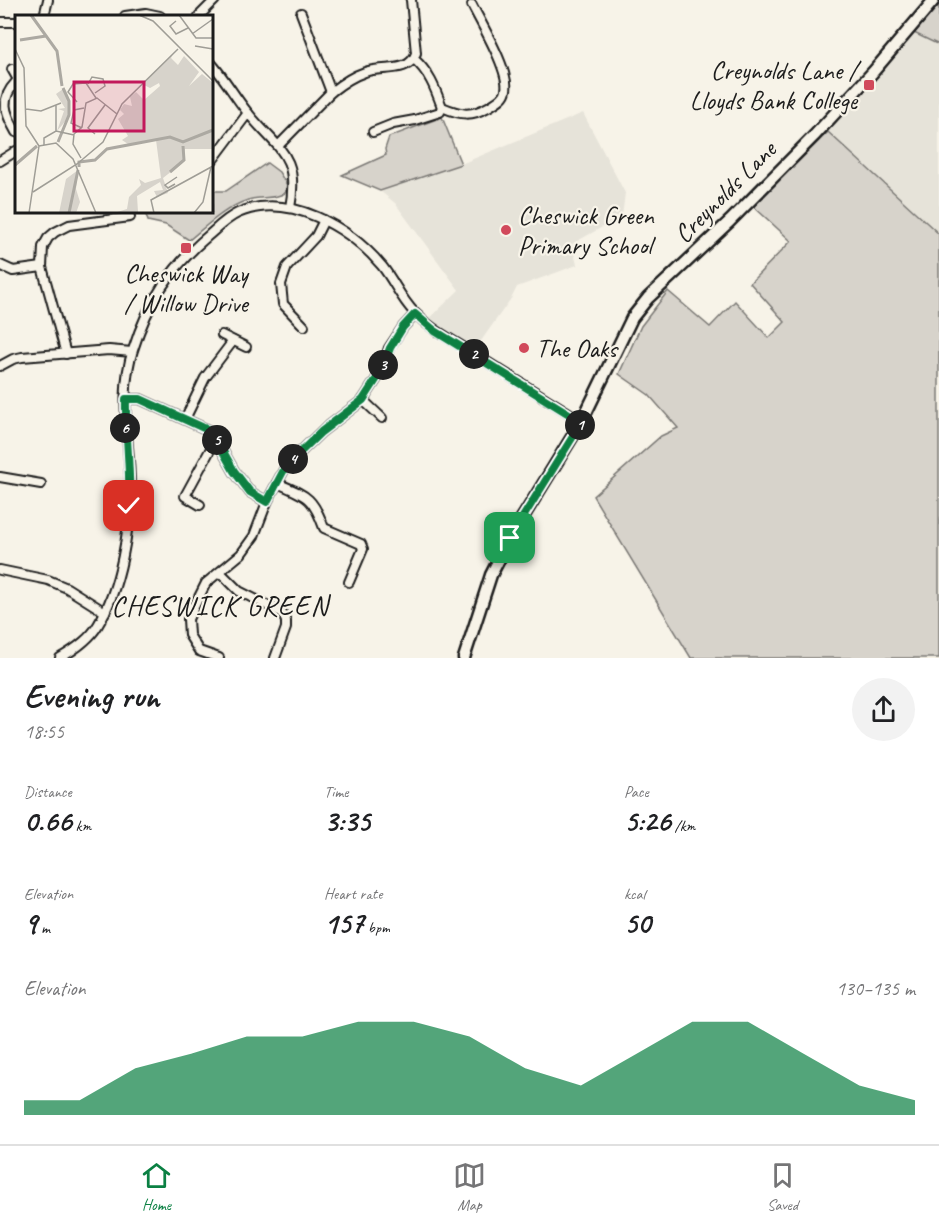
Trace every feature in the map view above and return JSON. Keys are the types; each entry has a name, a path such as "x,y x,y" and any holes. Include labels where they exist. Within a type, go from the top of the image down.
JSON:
{"street":[{"path":"44,15 48,0"},
{"path":"200,15 215,0"},
{"path":"279,145 331,92 365,72 403,67 414,59 416,53 411,0"},
{"name":"Creynolds Lane","path":"464,658 491,575 510,538 582,422 632,318 648,298 730,221 814,136 873,72 934,0"},
{"path":"414,59 424,68 442,106 459,114 470,114 504,96 507,89 505,72 472,5"},
{"path":"132,15 146,13 155,15"},
{"path":"301,13 331,92"},
{"path":"213,65 248,113 284,152 294,180 290,208"},
{"path":"15,83 3,93 0,99 15,130"},
{"path":"373,132 393,124 432,116 440,111 442,106"},
{"path":"213,160 248,113"},
{"path":"0,161 15,153"},
{"path":"60,658 89,637 98,626 117,574 129,516 130,483 125,426 126,399 132,352 147,311 162,284 200,243 237,213 262,206 290,208 324,220 348,234 374,256 415,314 435,331 582,422"},
{"path":"66,354 42,267 43,247 55,232 69,225 130,217 129,213"},
{"path":"304,326 283,304 281,284 287,267 316,236 324,220"},
{"path":"0,265 13,271 42,267"},
{"path":"219,658 199,651 189,635 188,619 206,583 241,554 254,536 267,502 286,466 301,450 363,400 381,372 390,348 403,327 415,314"},
{"path":"222,335 246,347"},
{"path":"185,419 205,378 233,341"},
{"path":"0,366 13,358 22,357 110,350 132,352"},
{"path":"126,399 140,399 206,429 216,439 234,471 250,492 267,502"},
{"path":"363,400 382,418"},
{"path":"200,506 185,496 216,439"},
{"path":"0,477 41,484"},
{"path":"277,483 306,496 314,503 324,528 361,544 363,549 349,582"},
{"path":"0,570 48,580 67,588 105,612"},
{"path":"220,572 239,591 282,613 286,621 286,628 275,658"}],"shaded area":[{"path":"939,5 939,45 914,33"},
{"path":"914,33 939,45 939,234 828,132"},
{"name":"Cheswick Green Primary School","path":"583,113 625,193 622,216 572,244 577,265 517,287 476,348 429,319 459,290 395,203 380,191 461,164"},
{"path":"442,117 461,164 380,191 342,175 386,155 385,149 389,137"},
{"path":"828,132 939,234 939,658 691,658 593,496 661,436 678,428 649,395 619,374 641,326 668,291 710,327 735,301 769,338 785,322 750,283 791,241 753,206"},
{"path":"267,163 279,172 287,185 285,193 253,199 232,207 189,240 166,225 148,221 145,213 213,213 213,191 226,191"}],"place":[{"name":"Creynolds Lane / Lloyds Bank College","path":"869,85"},
{"name":"Cheswick Green Primary School","path":"506,230"},
{"name":"Cheswick Way / Willow Drive","path":"186,248"},
{"name":"The Oaks","path":"524,348"}],"district":[{"name":"CHESWICK GREEN","path":"220,605"}],"route":[{"path":"129,506 126,399 140,399 206,429 216,439 234,471 250,492 267,502 286,466 301,450 363,400 381,372 390,348 403,327 415,314 435,331 458,343 582,422 510,538"}]}
